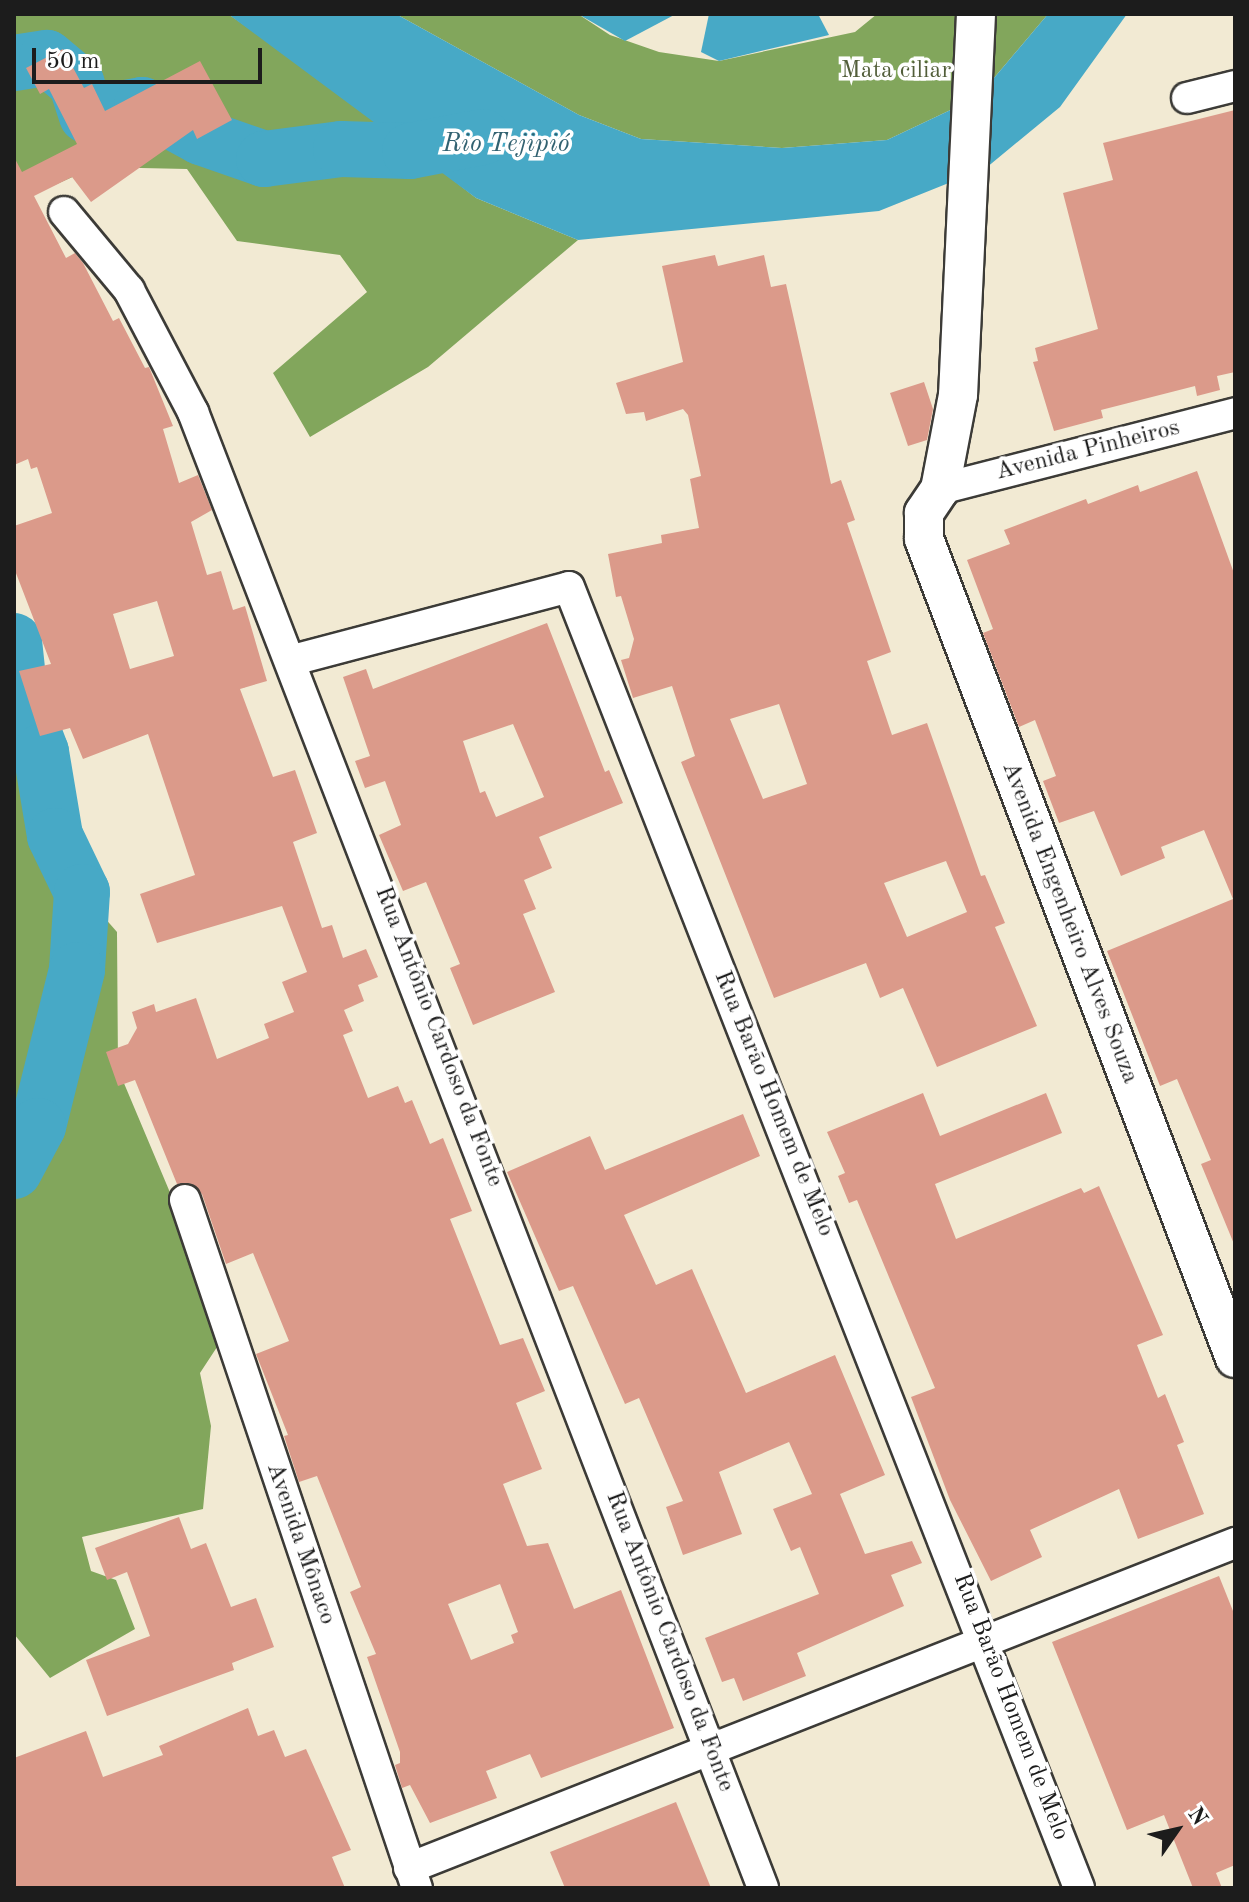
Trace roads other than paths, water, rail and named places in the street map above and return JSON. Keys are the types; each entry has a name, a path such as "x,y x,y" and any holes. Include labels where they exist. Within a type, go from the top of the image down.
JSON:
{"main road":[{"name":"Avenida Engenheiro Alves Souza","path":"976,14 958,395 940,489 924,513 924,539 1235,1358"}],"street":[{"path":"1187,98 1235,86"},
{"name":"Rua Antônio Cardoso da Fonte","path":"64,212 129,290 193,412 293,660 763,1888"},
{"name":"Avenida Pinheiros","path":"940,489 1235,414"},
{"name":"Rua Barão Homem de Melo","path":"293,660 569,587 986,1643 1079,1888"},
{"name":"Avenida Mônaco","path":"185,1200 413,1878"},
{"path":"413,1878 711,1752 1235,1543"}],"water":[{"name":"Rio Tejipió","path":"228,14 396,14 579,115 641,139 782,148 887,140 978,97 1048,14 1127,14 1060,107 986,168 879,211 578,240 476,198"},
{"path":"578,14 676,14 625,41"},
{"path":"709,14 818,14 829,35 719,61 701,52"}],"waterway":[{"path":"14,63 47,58 76,82 87,115 142,105 201,137 264,159 341,149 410,151 483,137"},
{"path":"14,641 20,697 41,752 55,836 82,892 77,970 38,1126 14,1171"}],"park label":[{"name":"Mata ciliar","path":"896,72"}]}
